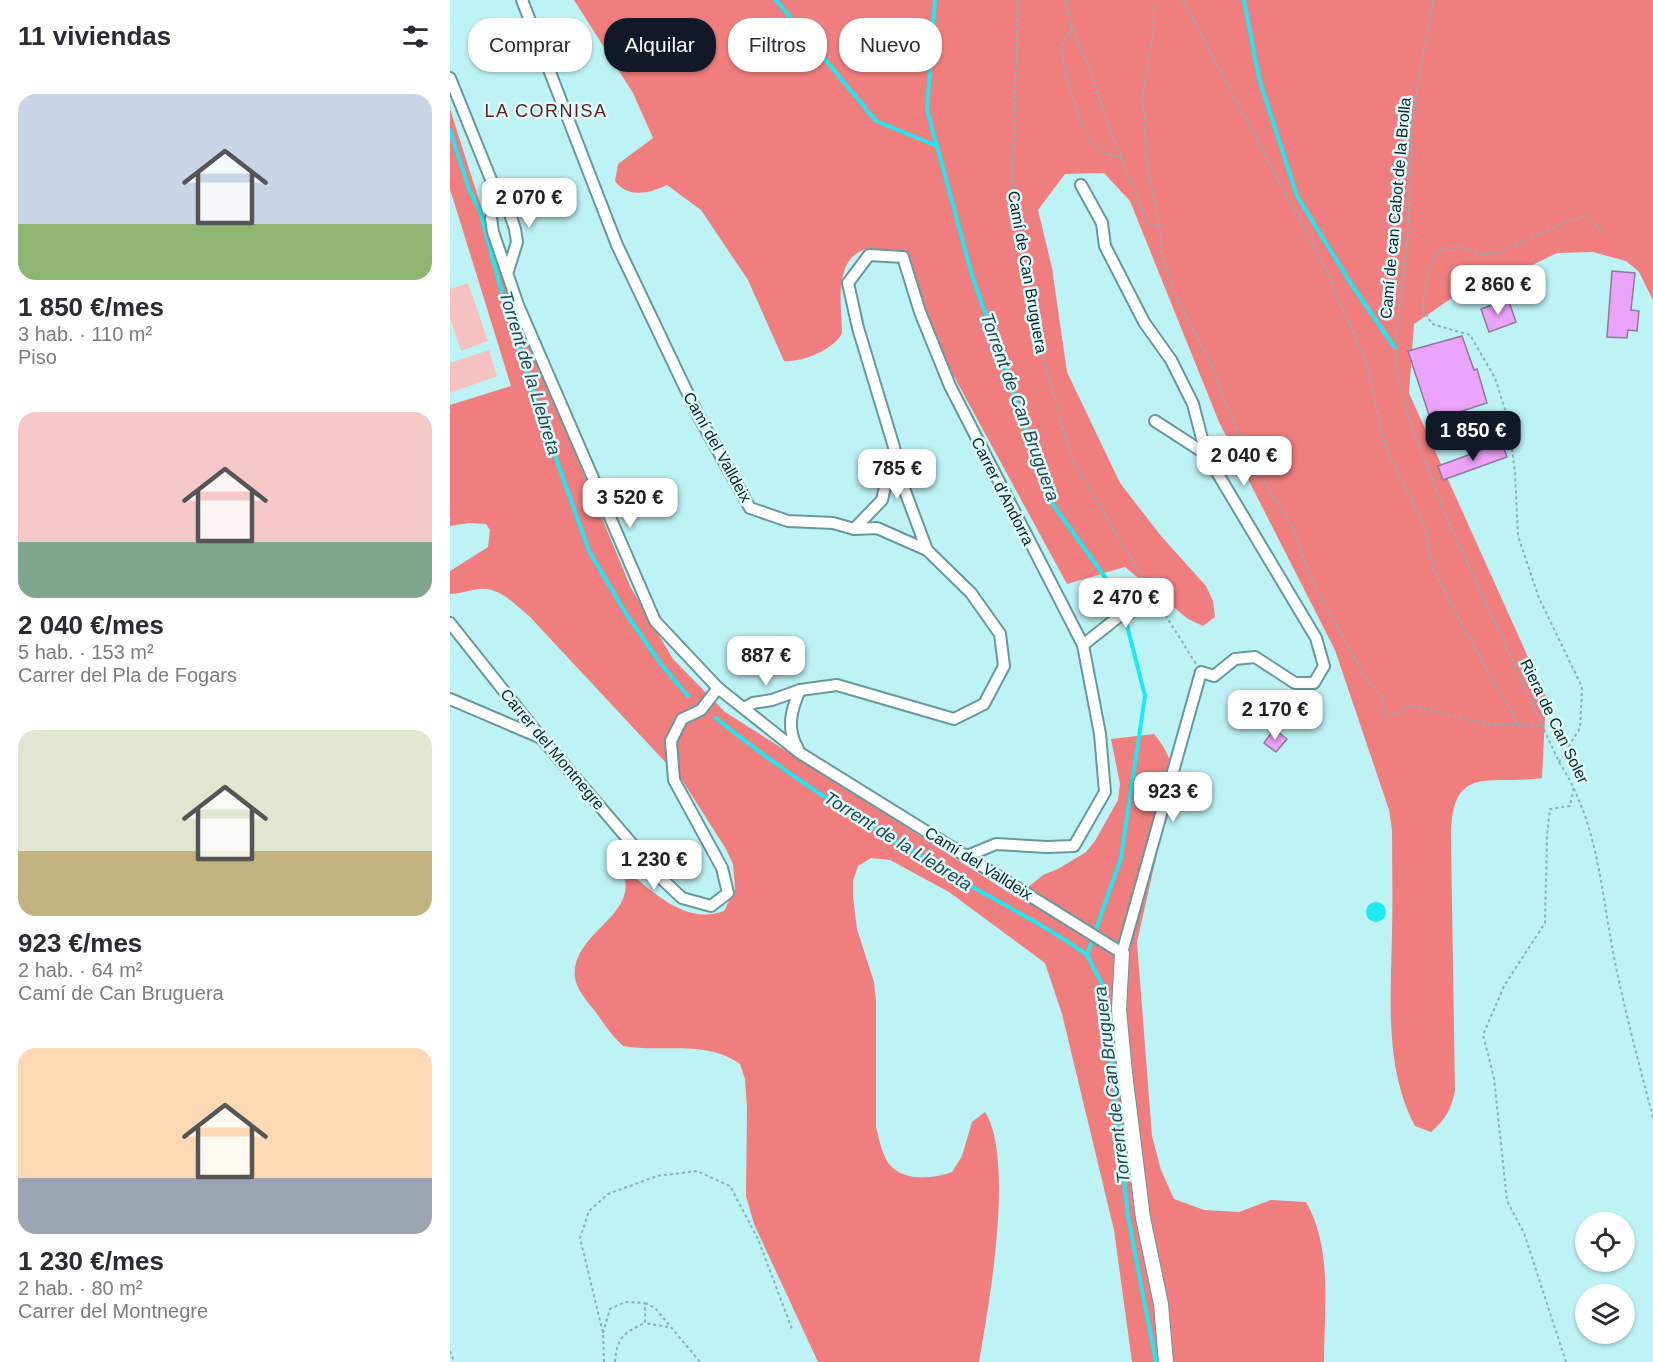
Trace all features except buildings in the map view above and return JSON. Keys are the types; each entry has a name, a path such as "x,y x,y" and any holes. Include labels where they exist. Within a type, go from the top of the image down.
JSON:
{"street":[{"name":"Camí del Valldeix","path":"522,0 617,245 699,417 750,508 788,520 833,524 854,529 877,528 927,550 971,593 1000,634 1004,666 984,704 954,719 837,685 800,690 772,700 753,703 744,708"},
{"path":"450,78 496,192 509,211 516,236 514,257 508,271"},
{"path":"1081,185 1102,223 1105,246 1144,322 1171,360 1193,404 1206,454 1316,638 1324,666 1314,683 1295,683 1255,657 1235,659 1214,676 1200,672 1122,953 1119,1010 1124,1063 1143,1218 1161,1304 1166,1362"},
{"path":"496,192 491,218 492,225 518,305 656,621 718,688 800,753"},
{"name":"Carrer d'Andorra","path":"927,550 902,483 894,447 858,328 848,283 869,255 903,256 920,312 950,386 1083,645 1100,734 1106,792 1074,846 996,844 967,856"},
{"path":"1155,421 1206,454"},
{"name":"Carrer d'Andorra","path":"854,529 882,500 894,447"},
{"path":"1083,645 1151,591"},
{"name":"Carrer del Montnegre","path":"451,624 542,739 663,880 682,898 711,906 728,893 722,868 674,780 671,741 682,719 701,710 718,688"},
{"path":"800,690 790,711 792,738 800,753"},
{"path":"450,699 542,739"},
{"name":"Camí del Valldeix","path":"800,753 1122,953"}],"path":[{"name":"Camí de Can Bruguera","path":"1018,0 1012,197 1036,333 1072,459 1200,672"},
{"path":"1065,0 1072,27 1089,67 1108,124 1148,223 1160,227"},
{"path":"1155,0 1154,33 1143,94 1147,166 1160,227 1161,253 1175,296 1209,357 1246,453 1291,524 1313,582 1330,614 1369,683 1384,698 1384,716 1398,714 1410,705 1488,724 1544,726"},
{"path":"1183,0 1328,272 1368,367 1384,444 1425,526 1434,568 1464,628 1519,726"},
{"name":"Camí de can Cabot de la Brolla","path":"1395,348 1408,233 1412,118 1433,0"},
{"path":"1072,27 1062,48 1063,69 1083,127 1095,147 1122,159"},
{"path":"1559,762 1580,728 1582,687 1539,598 1518,536 1515,472 1508,419 1495,378 1470,335 1432,324 1422,308 1429,268 1439,250 1461,247 1481,255 1499,252 1569,221 1588,216 1601,230"},
{"name":"Riera de Can Soler","path":"1395,348 1398,380 1411,423 1449,523 1559,762 1574,785 1598,855 1617,975 1653,1118"},
{"path":"1566,1362 1524,1233 1507,1201 1494,1078 1483,1035 1504,986 1545,923 1546,836 1550,809 1570,806 1574,785"},
{"path":"604,1362 603,1333 580,1238 588,1211 608,1194 657,1176 698,1171 730,1186 758,1239 792,1329"},
{"path":"603,1333 610,1309 625,1302 645,1303 655,1308 668,1327 700,1362"},
{"path":"645,1303 645,1323"},
{"path":"615,1362 617,1344 630,1330 645,1323 668,1327"},
{"path":"450,1351 454,1362"}],"shaded area":[{"path":"574,0 1653,0 1653,300 1639,272 1626,261 1593,252 1557,253 1499,281 1468,287 1414,324 1409,393 1546,697 1542,778 1476,783 1465,788 1457,799 1451,840 1455,1091 1447,1114 1431,1132 1415,1126 1405,1104 1394,1056 1391,1006 1392,830 1389,810 1335,650 1219,422 1130,201 1104,173 1065,174 1038,210 1052,268 1067,372 1120,483 1161,536 1206,586 1213,601 1215,617 1203,626 1188,619 1125,567 1067,584 939,349 902,252 870,249 861,251 852,257 846,266 841,288 842,333 838,339 817,354 799,360 784,361 748,280 701,210 667,185 640,193 626,190 615,181 618,164 653,138 633,93 620,72 716,72 716,18 604,18 604,47 592,28 592,18 585,18"},
{"path":"450,109 509,294 631,588 673,659 725,712 1016,897 1043,875 1086,852 1095,841 1118,800 1120,784 1111,739 1154,734 1159,740 1170,762 1173,783 1137,942 1152,1136 1161,1170 1174,1199 1204,1210 1239,1212 1271,1200 1306,1202 1315,1220 1324,1259 1324,1362 1132,1362 1114,1230 1062,1014 1045,963 949,892 890,860 871,858 858,866 853,881 853,897 857,929 874,982 876,1127 884,1156 895,1170 910,1176 927,1177 952,1172 962,1156 972,1122 985,1112 994,1134 998,1163 997,1233 979,1362 818,1362 754,1224 746,1196 747,1108 745,1079 740,1064 727,1056 698,1049 623,1046 583,995 575,978 577,961 584,947 618,909 624,895 625,880 617,863 653,892 680,909 709,914 724,911 735,889 733,864 726,849 682,780 529,616 506,597 486,589 450,594 450,571 488,547 490,530 486,524 469,523 450,526 450,405 511,386 450,189"},
{"path":"468,283 488,341 461,351 450,318 450,289"},
{"path":"489,350 497,376 450,393 450,363"}],"water":[{"path":"1372,902 1380,902 1386,908 1386,916 1380,922 1372,922 1366,916 1366,908"}],"waterway":[{"name":"Torrent de Can Bruguera","path":"776,0 876,121 937,146 972,275 1052,503 1120,598 1145,696 1121,858 1087,955 1104,988 1128,1216 1156,1362"},
{"path":"935,0 927,110 937,146"},
{"path":"1244,0 1259,78 1297,196 1350,282 1395,348"},
{"name":"Torrent de la Llebreta","path":"450,130 469,189 480,211 507,312 589,551 627,615 661,664 688,696"},
{"name":"Torrent de la Llebreta","path":"716,718 775,763 867,824 1087,955"}],"district":[{"name":"LA CORNISA","path":"546,111"}]}
